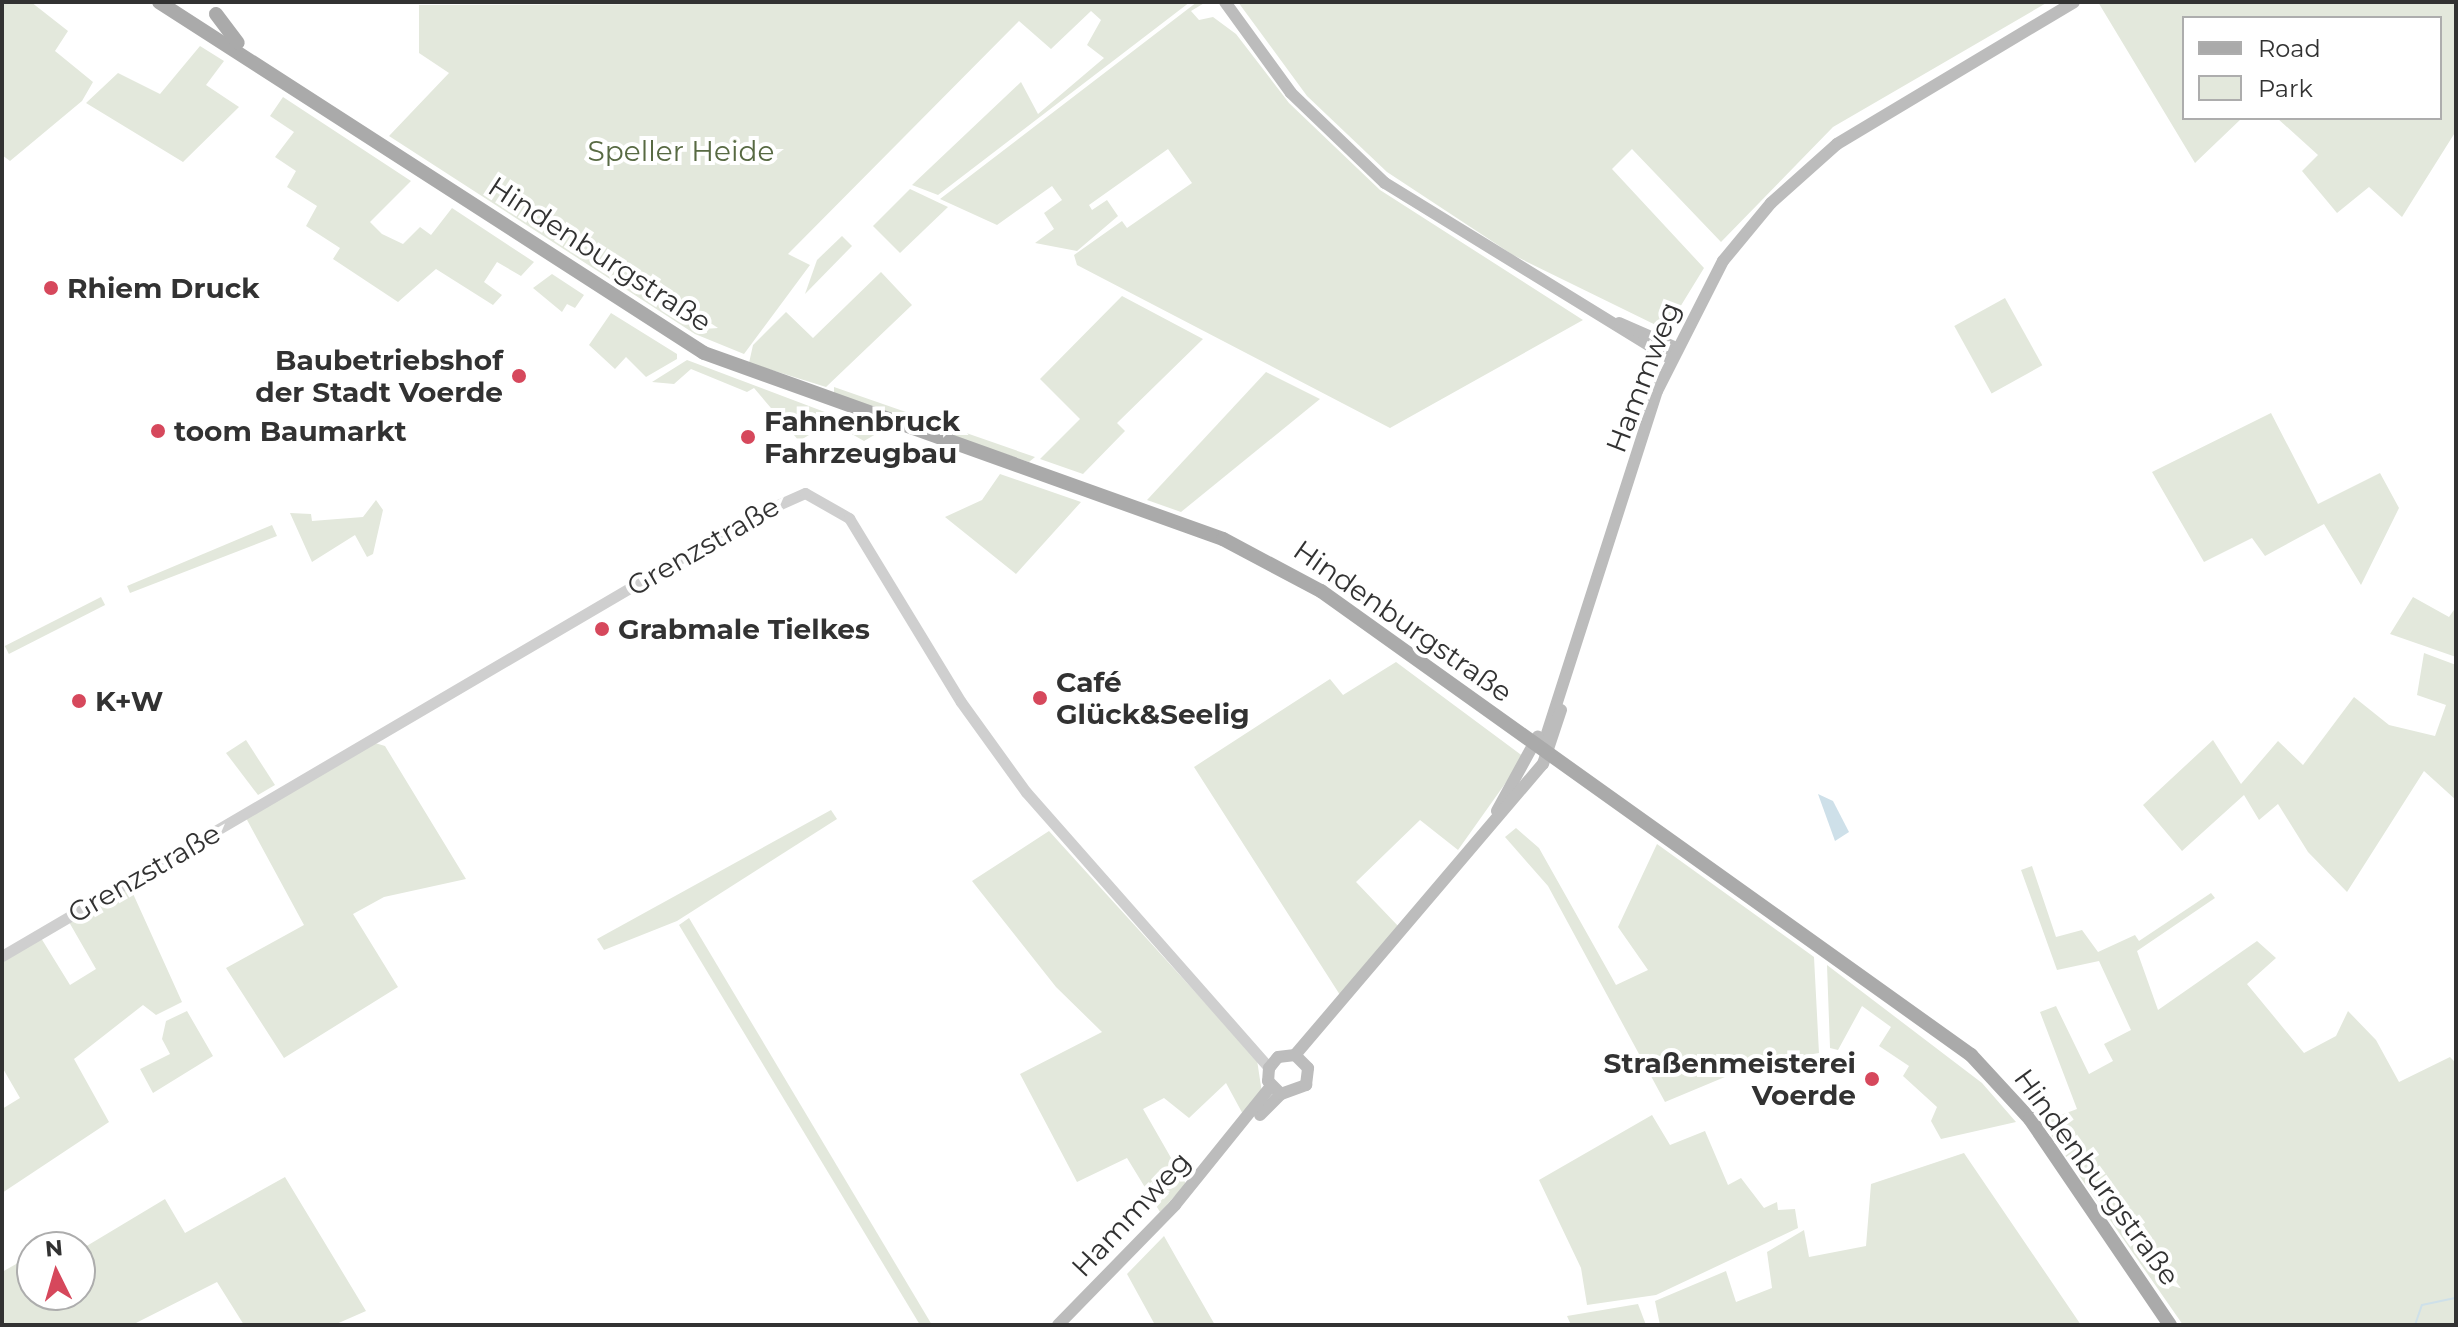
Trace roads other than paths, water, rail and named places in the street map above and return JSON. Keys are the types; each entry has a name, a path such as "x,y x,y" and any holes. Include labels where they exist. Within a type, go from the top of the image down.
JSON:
{"main road":[{"name":"Hindenburgstraße","path":"159,2 704,353 1246,549 1321,591 1971,1055 2030,1119 2170,1325"},
{"path":"1225,2 1291,93 1374,174 1597,314 1672,352"},
{"name":"Hammweg","path":"1058,1325 1276,1090 1303,1090 1300,1059 1486,830 1539,747 1572,660 1672,352 1736,243 1818,159 2074,2"},
{"name":"Hindenburgstraße","path":"216,14 226,34 288,83"},
{"name":"Hammweg","path":"1539,747 1544,724 1572,660"},
{"path":"1276,1090 1269,1068 1278,1057 1300,1059"}],"street":[{"name":"Grenzstraße","path":"2,956 751,517 805,493 849,518 1009,770 1269,1068"},
{"name":"Grenzstraße","path":"1237,1030 1278,1057"}],"waterway":[{"path":"2415,1325 2422,1305 2456,1298"}],"place":[{"name":"Rhiem Druck","path":"51,288"},
{"name":"Baubetriebshof der Stadt Voerde","path":"519,376"},
{"name":"toom Baumarkt","path":"158,431"},
{"name":"Fahnenbruck Fahrzeugbau","path":"748,437"},
{"name":"Grabmale Tielkes","path":"602,629"},
{"name":"Café Glück&Seelig","path":"1040,698"},
{"name":"K+W","path":"79,701"},
{"name":"Straßenmeisterei Voerde","path":"1872,1079"}],"park label":[{"name":"Speller Heide","path":"681,151"}]}
